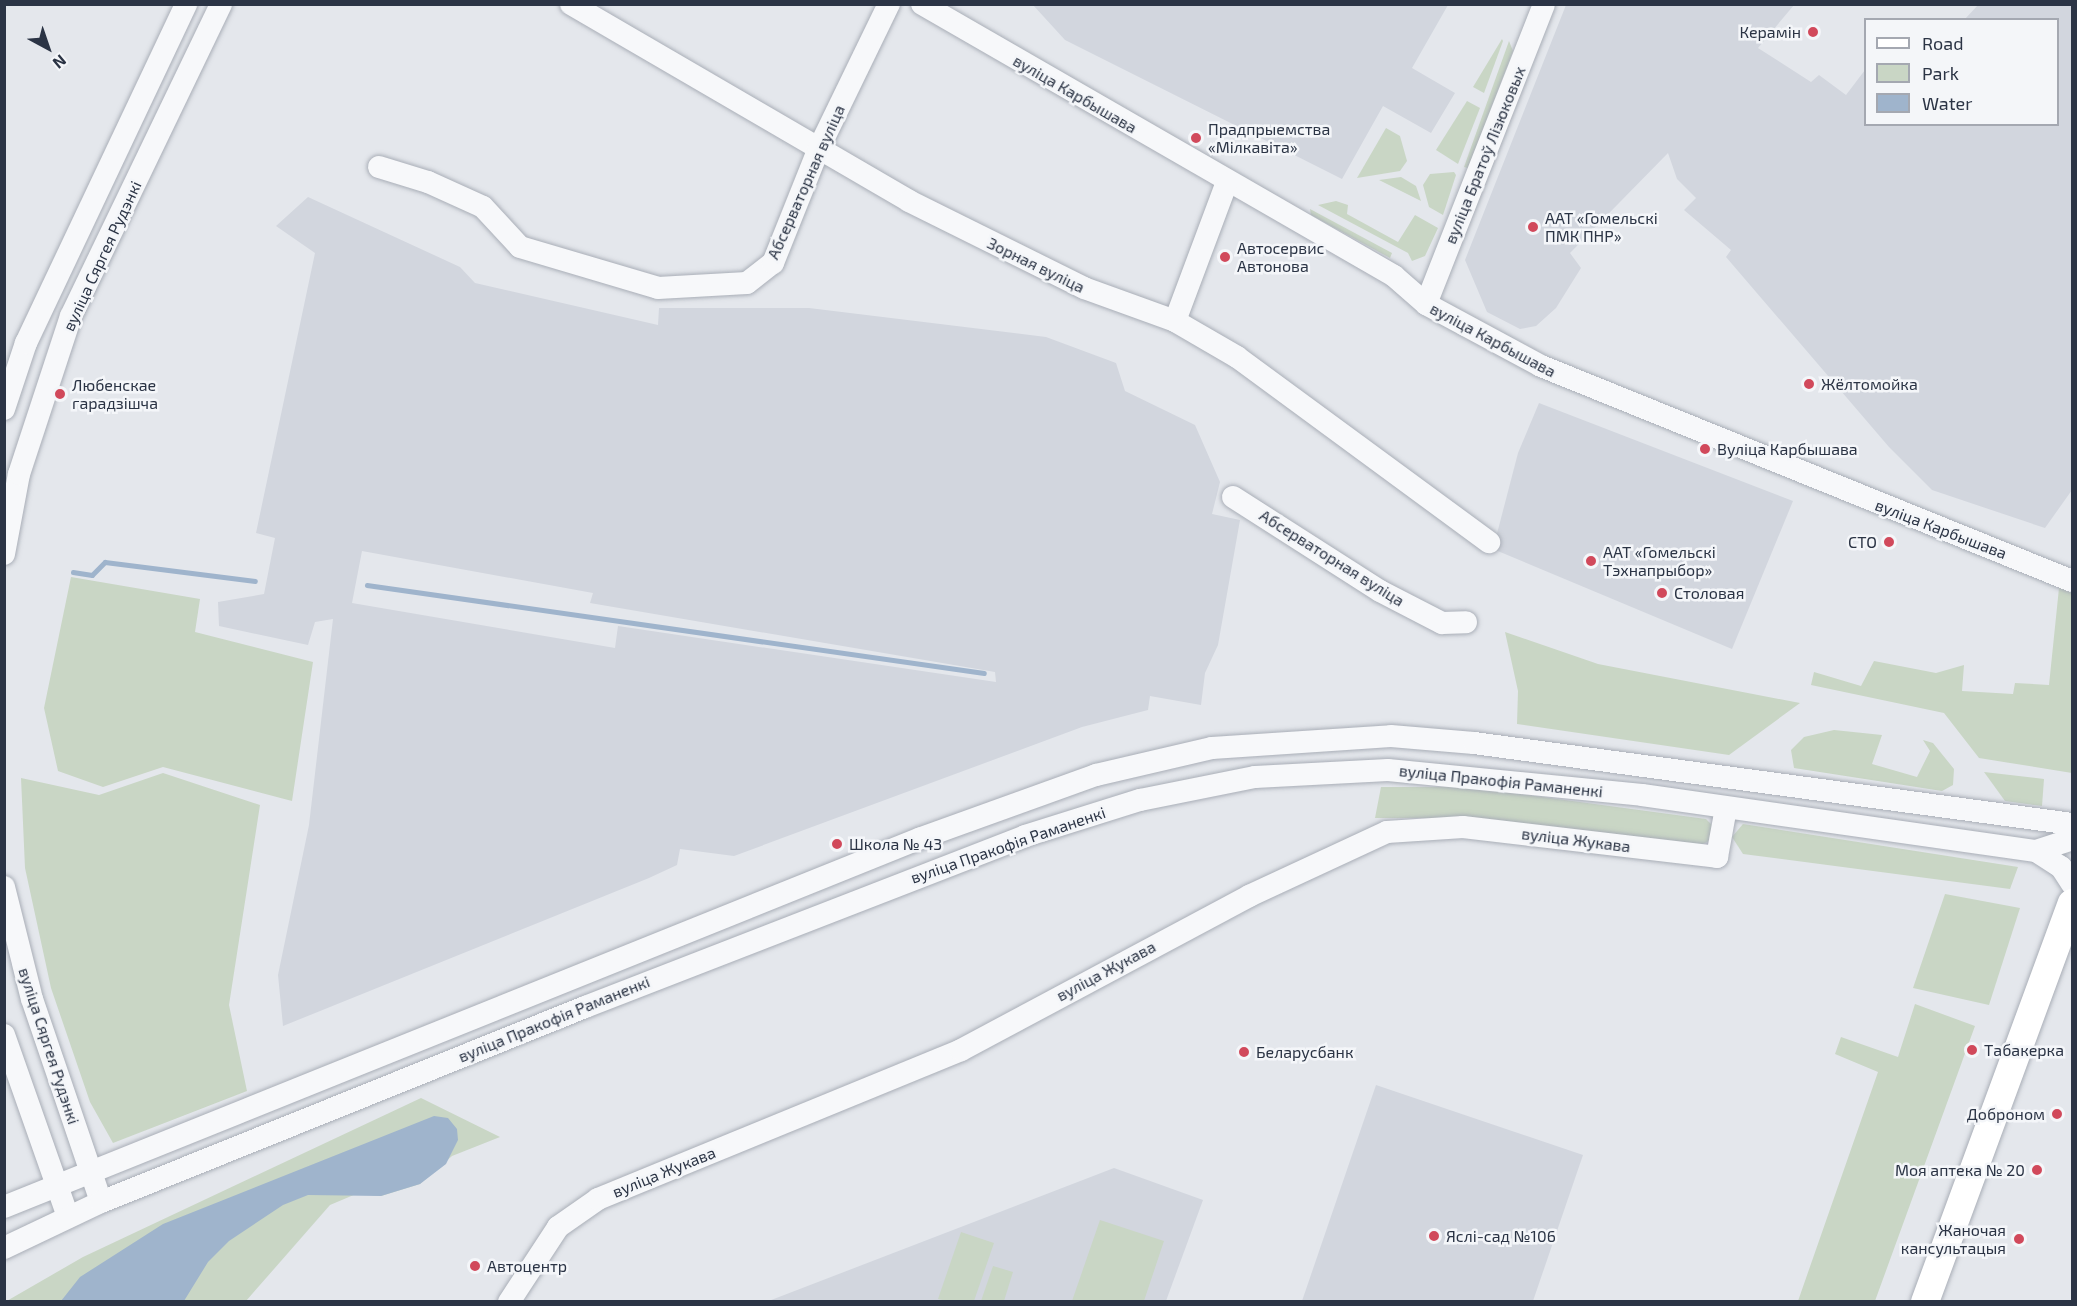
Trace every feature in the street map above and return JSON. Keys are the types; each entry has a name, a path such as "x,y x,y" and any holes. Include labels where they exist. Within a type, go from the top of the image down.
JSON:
{"main road":[{"path":"1925,1302 2073,903"}],"street":[{"name":"вуліца Сяргея Рудэнкі","path":"4,409 26,343 186,4"},
{"name":"вуліца Сяргея Рудэнкі","path":"4,554 19,474 71,316 221,4"},
{"name":"Зорная вуліца","path":"570,4 819,148 995,246 1130,309 1175,321 1237,357 1489,542"},
{"name":"Абсерваторная вуліца","path":"379,167 428,182 483,207 520,247 658,288 701,289 747,284 773,263 819,148 889,4"},
{"name":"вуліца Карбышава","path":"922,4 1227,182 1394,276 1426,304 1581,386 2073,581"},
{"name":"вуліца Братоў Лізюковых","path":"1426,304 1544,4"},
{"path":"1175,321 1227,182"},
{"name":"Абсерваторная вуліца","path":"1233,497 1380,591 1442,623 1466,622"},
{"path":"1388,770 1398,767 1405,754 1403,744 1391,736"},
{"name":"вуліца Пракофія Раманенкі","path":"4,1207 88,1169 572,975 1096,775 1212,748 1391,736 1649,766 2073,824"},
{"path":"1642,795 1635,780 1649,766"},
{"name":"вуліца Пракофія Раманенкі","path":"4,1248 101,1202 585,1007 1025,836 1140,800 1255,777 1388,770 1642,795 2036,851 2073,839"},
{"name":"вуліца Жукава","path":"509,1302 558,1227 598,1199 961,1050 1249,896 1387,832 1462,827 1717,857 1725,808"},
{"path":"2036,851 2061,867 2073,884"},
{"name":"вуліца Сяргея Рудэнкі","path":"4,887 32,999 101,1202"},
{"path":"572,975 562,986 563,997 574,1007 585,1007"},
{"path":"4,1035 68,1217"}],"shaded area":[{"path":"1033,5 1448,5 1412,68 1455,93 1431,133 1383,106 1342,179 1065,40"},
{"path":"1566,5 1794,5 1758,48 1811,82 1819,75 1846,95 1864,71 1864,126 2059,126 2059,18 1966,18 1978,5 2072,5 2072,490 2045,528 1932,490 1889,447 1726,257 1731,250 1684,210 1696,198 1677,179 1668,153 1570,253 1581,268 1556,308 1536,326 1520,329 1487,312 1465,260"},
{"path":"308,197 460,267 475,283 658,325 659,308 809,308 1046,337 1116,363 1125,391 1195,425 1220,482 1212,514 1240,520 1218,645 1205,673 1201,705 1150,696 1148,710 1082,727 734,856 680,849 677,865 649,878 283,1026 278,975 309,825 333,619 315,622 308,645 219,626 218,602 264,594 275,538 256,533 315,253 276,226","holes":["362,551 593,593 590,603 995,672 996,682 618,626 615,648 352,603"]},
{"name":"ААТ «Гомельскі Тэхнапрыбор»","path":"1539,403 1793,501 1732,649 1493,549 1518,453"},
{"path":"1376,1085 1583,1155 1533,1301 1302,1301"},
{"path":"1114,1168 1203,1200 1166,1301 766,1302"}],"green space":[{"path":"1502,39 1503,41 1484,93 1473,87"},
{"path":"1509,41 1513,51 1468,168 1464,167"},
{"path":"1467,101 1480,108 1458,164 1436,150"},
{"path":"1386,128 1400,136 1407,161 1400,171 1357,178"},
{"path":"1454,172 1456,175 1443,215 1429,207 1423,185 1430,174"},
{"path":"1401,177 1416,186 1421,201 1379,180"},
{"path":"1336,201 1348,205 1347,214 1398,242 1415,215 1438,228 1425,256 1412,261 1408,253 1318,205"},
{"path":"1310,209 1392,253 1390,258 1311,215"},
{"path":"71,577 200,599 195,632 313,662 292,801 163,767 103,787 58,771 44,708"},
{"path":"2059,588 2072,593 2072,773 1979,758 1944,713 1811,685 1814,672 1861,686 1874,661 1936,673 1964,665 1962,691 2013,694 2015,683 2049,685"},
{"path":"1505,632 1598,664 1800,703 1729,755 1517,724 1518,691"},
{"path":"1834,730 1882,735 1872,764 1917,777 1930,751 1923,740 1933,743 1954,769 1953,785 1942,791 1794,768 1791,750 1804,737"},
{"path":"1984,772 2044,779 2042,806 2005,801"},
{"path":"163,773 260,805 229,1005 247,1091 113,1143 90,1102 51,988 25,868 21,778 99,795"},
{"path":"1381,787 1469,787 1706,819 1712,825 1709,841 1701,845 1450,818 1375,818"},
{"path":"1743,824 2018,867 2010,889 1743,854 1732,837"},
{"path":"1945,894 2020,908 1989,1005 1913,988"},
{"path":"1915,1004 1975,1026 1875,1301 1798,1301 1878,1072 1835,1054 1841,1037 1898,1057"},
{"path":"421,1098 500,1137 452,1156 420,1184 381,1196 356,1194 330,1205 246,1301 5,1302 83,1257"},
{"path":"1100,1220 1164,1241 1144,1301 1072,1301"},
{"path":"961,1232 994,1243 974,1301 938,1299"},
{"path":"993,1266 1013,1272 1004,1301 981,1301"}],"water":[{"path":"434,1116 448,1118 457,1129 458,1140 446,1164 420,1184 381,1196 308,1195 283,1205 229,1241 208,1262 184,1301 61,1301 80,1277 163,1224"}],"waterway":[{"path":"73,572 92,575 105,562 255,581"},
{"path":"367,585 984,673"}],"place":[{"name":"Керамін","path":"1813,32"},
{"name":"Прадпрыемства «Мілкавіта»","path":"1196,138"},
{"name":"ААТ «Гомельскі ПМК ПНР»","path":"1533,227"},
{"name":"Автосервис Автонова","path":"1225,257"},
{"name":"Жёлтомойка","path":"1809,384"},
{"name":"Любенскае гарадзішча","path":"60,394"},
{"name":"Вуліца Карбышава","path":"1705,449"},
{"name":"СТО","path":"1889,542"},
{"name":"ААТ «Гомельскі Тэхнапрыбор»","path":"1591,561"},
{"name":"Столовая","path":"1662,593"},
{"name":"Школа № 43","path":"837,844"},
{"name":"Табакерка","path":"1972,1050"},
{"name":"Беларусбанк","path":"1244,1052"},
{"name":"Доброном","path":"2057,1114"},
{"name":"Моя аптека № 20","path":"2037,1170"},
{"name":"Яслі-сад №106","path":"1434,1236"},
{"name":"Жаночая кансультацыя","path":"2019,1239"},
{"name":"Автоцентр","path":"475,1266"}]}
